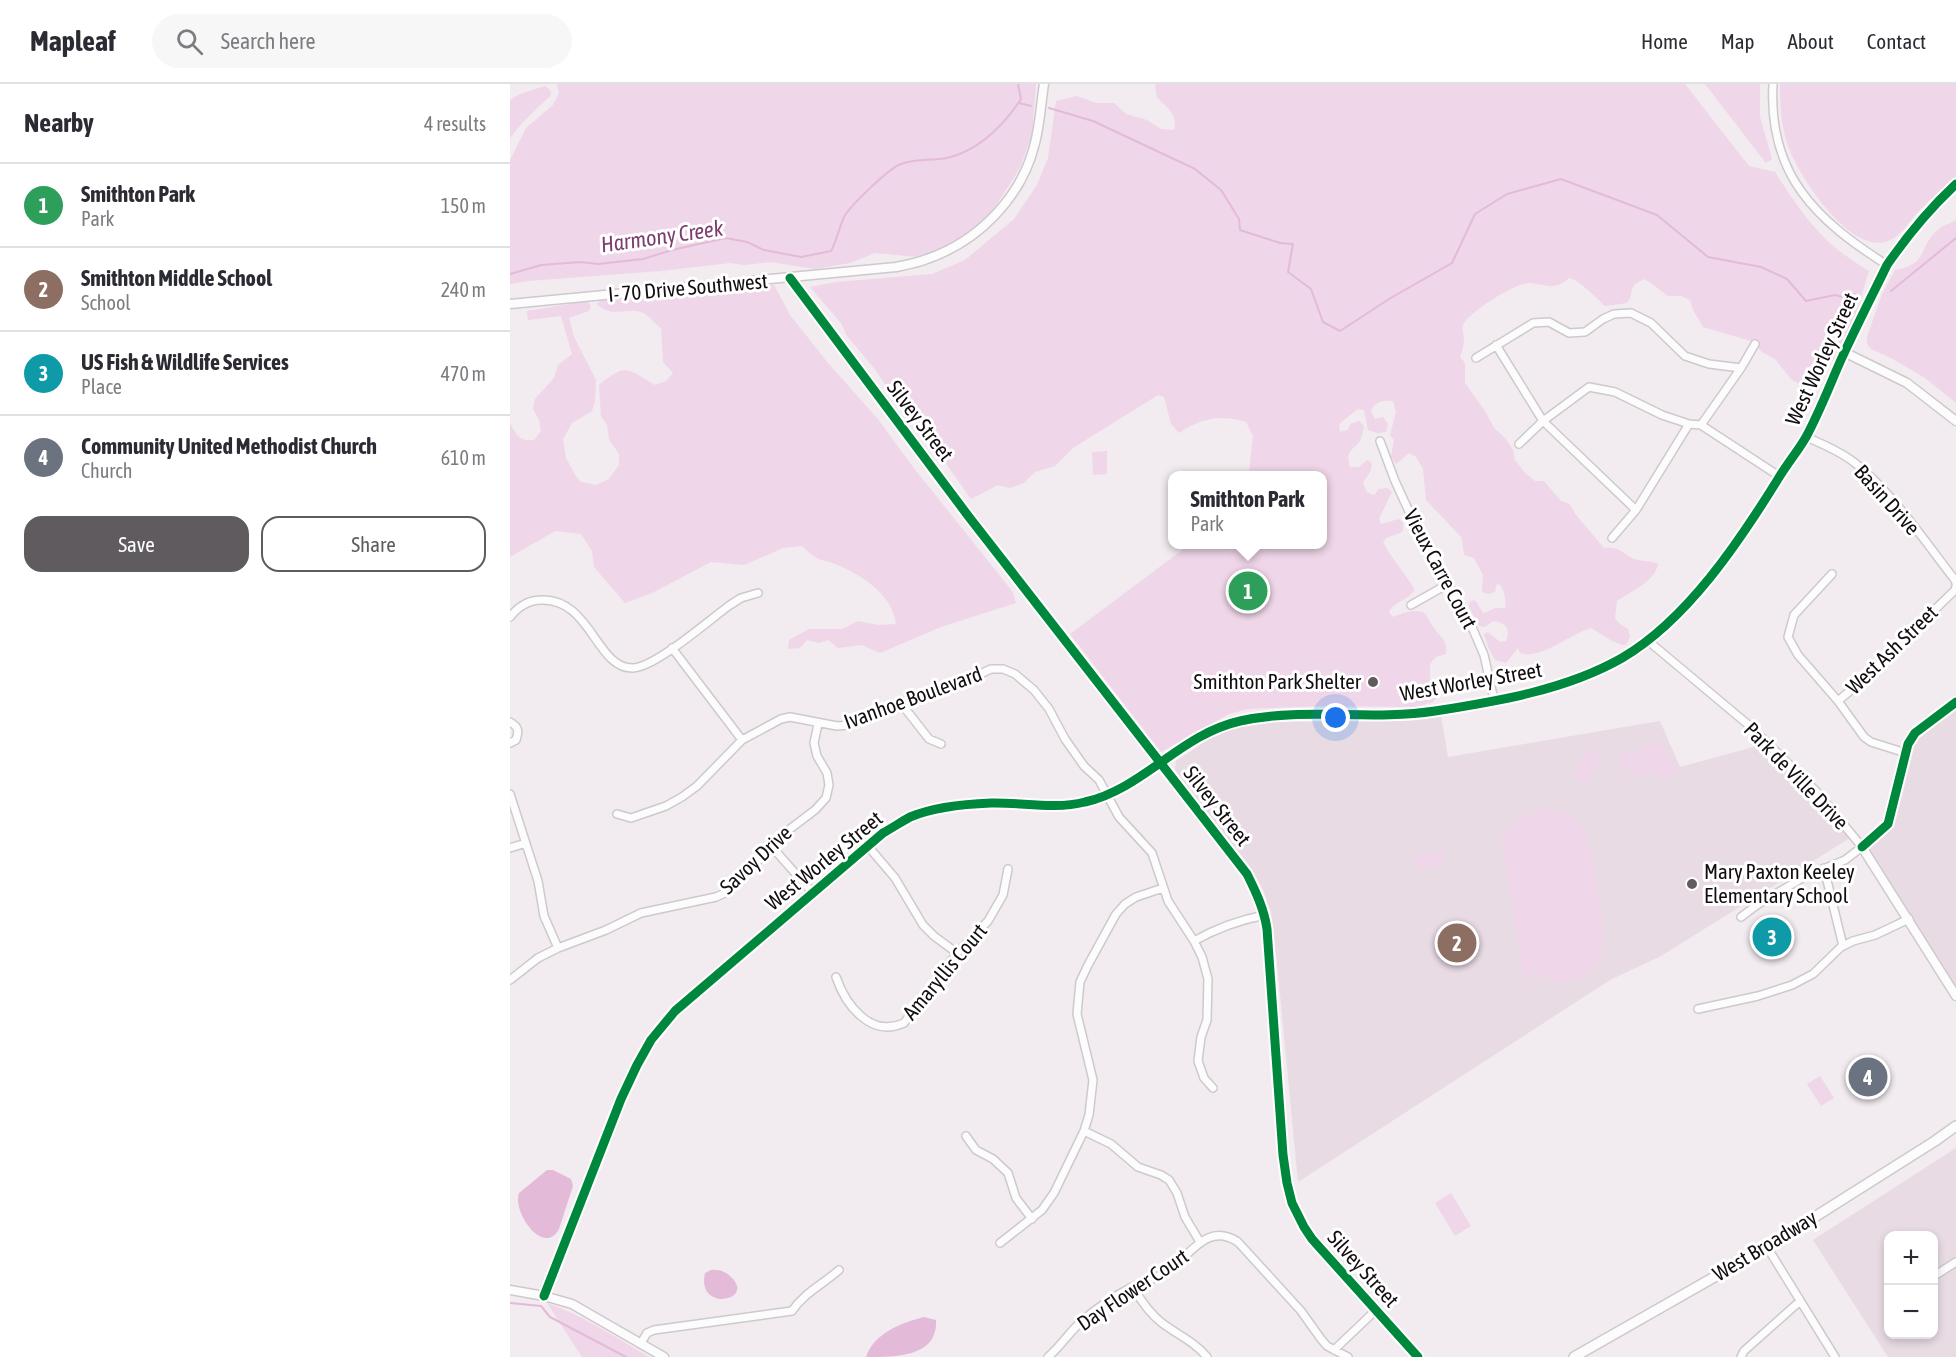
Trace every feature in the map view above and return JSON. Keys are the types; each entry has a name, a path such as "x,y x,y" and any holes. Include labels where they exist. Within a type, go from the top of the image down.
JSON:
{"main road":[{"name":"West Broadway","path":"1574,1357 1767,1247 1955,1127"}],"street":[{"name":"I- 70 Drive Southwest","path":"510,304 896,267 927,260 958,245 982,228 998,213 1018,186 1029,164 1036,142 1044,84"},
{"path":"1773,84 1776,133 1792,177 1816,210 1832,227 1887,265"},
{"name":"West Worley Street","path":"544,1296 621,1099 651,1040 675,1011 883,833 912,816 944,808 990,803 1062,807 1108,796 1207,732 1235,722 1262,717 1390,715 1432,711 1494,699 1566,682 1622,657 1647,640 1672,618 1725,559 1758,512 1806,436 1887,265 1922,218 1956,184"},
{"name":"Silvey Street","path":"790,278 969,517 1247,874 1264,915 1283,1155 1292,1203 1312,1239 1418,1357"},
{"path":"1476,358 1533,323 1549,322 1569,333 1586,332 1614,314 1631,313 1652,322 1685,356 1709,364 1741,368"},
{"path":"1701,425 1755,344"},
{"path":"1496,345 1544,421 1635,510"},
{"path":"1844,352 1907,383 1956,421"},
{"path":"1519,444 1544,421 1588,387 1615,392 1662,415 1689,424 1701,425 1779,476"},
{"path":"1612,538 1635,510 1689,424"},
{"name":"Basin Drive","path":"1806,436 1854,462 1877,482 1956,583"},
{"name":"Vieux Carre Court","path":"1380,441 1418,531 1468,618 1484,655 1494,699"},
{"path":"1832,574 1794,615 1788,637 1798,655 1838,701"},
{"name":"West Ash Street","path":"1906,753 1871,742 1864,737 1838,701 1955,590 1956,583"},
{"path":"1411,605 1448,584"},
{"path":"510,617 525,603 547,600 561,603 579,616 613,660 632,668 652,663 741,598 758,593"},
{"name":"Park de Ville Drive","path":"1647,640 1750,727 1816,792 1862,847 1956,996"},
{"path":"672,648 742,740"},
{"name":"Ivanhoe Boulevard","path":"617,814 631,818 666,806 682,797 712,772 742,740 781,719 790,717 818,724 850,725 900,702 950,688 991,669 1003,669 1015,674 1034,690 1049,709 1078,757 1099,780 1119,817 1152,853 1158,865 1163,888 1175,914 1202,957 1208,979 1207,1020 1201,1037 1198,1061 1204,1078 1213,1088"},
{"path":"900,702 929,739 941,744"},
{"path":"1741,917 1804,877 1845,860 1888,824 1908,744 1915,733 1956,702"},
{"path":"510,722 516,725 519,732 516,740 510,743"},
{"name":"Savoy Drive","path":"510,980 538,958 641,913 716,897 725,893 782,835 815,810 826,798 829,785 827,773 817,756 814,743 818,724"},
{"path":"510,794 538,881 544,916 558,948"},
{"path":"510,848 526,843"},
{"path":"867,845 895,878 923,924 934,936 957,953"},
{"path":"772,847 812,892"},
{"path":"1824,868 1843,946"},
{"name":"Amaryllis Court","path":"836,977 840,990 864,1019 884,1028 904,1023 957,953 988,921 998,907 1007,883 1008,869"},
{"path":"1000,1243 1042,1210 1054,1193 1084,1131 1091,1106 1093,1080 1077,1014 1080,982 1116,914 1125,904 1137,897 1163,888"},
{"path":"1194,941 1217,928 1264,915"},
{"path":"1698,1009 1758,996 1792,985 1813,974 1843,946 1875,935 1909,919"},
{"path":"1084,1131 1111,1143 1138,1167 1169,1180 1177,1193 1185,1217 1200,1242"},
{"path":"966,1136 976,1150 993,1158 1008,1173 1016,1198 1032,1219"},
{"name":"Day Flower Court","path":"1048,1357 1081,1321 1132,1287 1168,1271 1207,1237 1225,1236 1238,1242 1301,1311 1321,1339 1334,1350"},
{"path":"1767,1247 1835,1357"},
{"path":"1938,1273 1956,1262"},
{"path":"641,1343 647,1333 654,1330 792,1311 808,1291 824,1283 839,1270"},
{"path":"1132,1287 1149,1312 1202,1355"},
{"path":"510,1290 572,1304 664,1357"},
{"path":"1741,1357 1744,1351 1799,1302"},
{"path":"1348,1357 1334,1350 1376,1310"}],"shaded area":[{"path":"557,84 1036,84 1032,135 1020,168 993,210 970,233 941,252 918,257 875,253 850,263 815,269 771,262 744,265 730,263 510,284 510,160 526,128 553,105 559,93"},
{"path":"1155,84 1685,84 1749,166 1775,172 1795,203 1827,240 1869,271 1856,313 1836,359 1829,363 1816,382 1803,386 1791,379 1775,359 1762,352 1751,341 1703,327 1690,300 1681,296 1668,296 1645,279 1635,284 1627,303 1605,306 1583,286 1569,278 1554,286 1523,284 1482,306 1466,320 1462,327 1464,340 1460,357 1465,363 1465,383 1494,428 1513,450 1515,460 1535,481 1544,481 1561,501 1570,504 1576,515 1604,548 1615,548 1641,561 1658,564 1647,581 1617,601 1615,618 1628,629 1630,637 1626,645 1612,641 1591,628 1537,653 1520,653 1518,648 1506,663 1495,660 1484,634 1488,632 1500,642 1506,641 1508,630 1501,623 1493,621 1485,627 1479,626 1469,607 1470,602 1475,600 1483,613 1496,608 1505,609 1502,589 1499,584 1496,585 1495,592 1488,594 1482,592 1483,575 1474,558 1464,555 1462,538 1426,500 1423,469 1416,457 1409,453 1396,464 1391,457 1394,440 1390,435 1396,412 1393,401 1383,401 1377,403 1371,411 1375,419 1383,417 1388,424 1386,432 1377,433 1368,430 1364,410 1358,409 1339,424 1340,432 1348,430 1350,424 1359,421 1364,426 1360,441 1349,454 1350,467 1359,467 1367,460 1372,463 1371,470 1363,483 1367,492 1374,495 1379,489 1387,488 1392,492 1379,519 1381,524 1399,519 1403,523 1403,530 1386,538 1383,542 1415,590 1389,612 1393,617 1411,611 1424,613 1444,641 1446,654 1436,657 1430,664 1430,678 1438,697 1433,702 1416,707 1323,706 1248,709 1229,714 1161,752 1070,634 1184,549 1327,549 1327,471 1249,471 1253,436 1246,422 1228,418 1211,419 1195,424 1179,433 1171,424 1164,397 1158,395 1073,448 1055,466 1035,472 1024,483 1010,488 998,485 971,499 930,441 909,419 874,368 847,336 841,323 810,287 836,282 932,274 965,260 1014,219 1037,185 1048,158 1056,101 1077,96 1096,103 1114,103 1126,114 1147,120 1161,129 1174,130 1173,116 1157,98"},
{"path":"1705,84 1760,84 1760,117 1772,159 1766,163"},
{"path":"1780,84 1956,84 1956,177 1891,240 1870,242 1855,235 1825,208 1793,157 1783,129"},
{"path":"545,86 550,90 551,95 510,138 510,100 520,94"},
{"path":"1956,220 1956,403 1925,378 1871,349 1867,344 1867,337 1882,294 1895,270 1906,267 1919,259 1932,235 1941,227"},
{"path":"774,285 790,315 828,363 877,418 1012,591 1016,603 941,627 880,653 862,645 838,648 828,640 819,643 807,640 800,648 788,649 789,640 809,629 842,629 858,621 878,625 896,624 894,614 882,595 865,580 845,568 817,558 802,546 783,548 744,565 711,562 652,593 625,603 594,567 592,551 581,534 555,531 510,557 510,423 519,437 534,440 541,431 539,420 533,409 535,399 554,378 558,365 572,354 561,316 528,320 527,311 587,301 591,306 589,311 569,318 574,337 596,380 595,402 592,411 572,423 563,439 566,458 575,475 581,482 596,485 609,479 619,465 619,454 609,439 607,425 601,416 599,385 615,373 626,370 655,385 666,381 673,373 663,362 661,328 641,312 608,311 597,304 601,299"},
{"path":"1107,451 1107,474 1093,475 1092,452"},
{"path":"1956,702 1956,986 1862,847 1883,830 1908,744"},
{"path":"1441,716 1448,757 1660,721 1680,767 1768,743 1853,836 1661,956 1610,980 1298,1182 1271,912 1263,890 1251,868 1175,770 1176,761 1209,739 1235,728 1265,722 1410,721"},
{"path":"1655,742 1665,746 1668,758 1678,770 1676,775 1664,779 1646,769 1642,778 1617,764 1626,750 1632,756 1636,756 1641,748"},
{"path":"1588,748 1602,756 1586,784 1572,776"},
{"path":"1542,809 1567,814 1582,826 1586,832 1595,873 1603,926 1603,948 1592,969 1573,981 1550,980 1529,970 1529,978 1524,978 1501,833 1508,832 1520,817"},
{"path":"1443,851 1446,864 1417,869 1415,856"},
{"path":"1820,1076 1834,1098 1821,1106 1807,1084"},
{"path":"1956,1148 1956,1357 1888,1357 1813,1240"},
{"path":"547,1170 553,1170 571,1179 573,1186 559,1229 553,1236 545,1238 538,1235 525,1221 518,1201 519,1193"},
{"path":"1451,1193 1471,1226 1455,1236 1435,1203"},
{"path":"711,1270 726,1273 731,1277 737,1287 736,1293 723,1299 715,1298 708,1293 704,1285 705,1273"},
{"path":"547,1303 587,1321 649,1357 582,1357"},
{"path":"924,1317 936,1320 935,1332 923,1348 902,1355 866,1357 875,1341 889,1330"}],"waterway":[{"name":"Harmony Creek","path":"510,274 541,265 580,262 598,264 643,259 726,238 747,242 764,250 801,257 831,251 844,217 879,180 901,164 947,158 980,143 990,136 1021,99 1018,84"},
{"path":"1019,103 1031,106"},
{"path":"1049,108 1093,121 1195,169 1221,190 1239,219 1240,230 1280,243 1293,244 1288,272 1311,289 1323,322 1340,331 1389,299 1452,263 1475,214 1507,194 1561,179 1657,215 1708,257 1761,267 1787,279 1806,301 1835,295 1843,297 1855,294"},
{"path":"1891,291 1956,238"},
{"path":"510,1303 541,1306 550,1317 626,1357"}],"cycle path":[{"path":"544,1296 621,1099 651,1040 675,1011 883,833 903,821 939,808 960,805 981,803 1061,805 1085,802 1125,786 1199,737 1240,721 1288,715 1411,714 1483,703 1531,693 1578,678 1622,658 1646,642 1690,601 1710,578 1746,528 1806,437 1887,265 1919,223 1956,184"},
{"path":"790,278 969,517 1247,874 1262,908 1267,929 1283,1155 1292,1203 1312,1239 1418,1357"},
{"path":"1862,847 1888,824 1908,744 1915,733 1956,702"}],"place":[{"name":"Smithton Park","path":"1248,591"},
{"name":"Smithton Park Shelter","path":"1373,682"},
{"name":"Mary Paxton Keeley Elementary School","path":"1692,884"},
{"name":"US Fish & Wildlife Services","path":"1772,937"},
{"name":"Smithton Middle School","path":"1457,943"},
{"name":"Community United Methodist Church","path":"1868,1077"}]}
